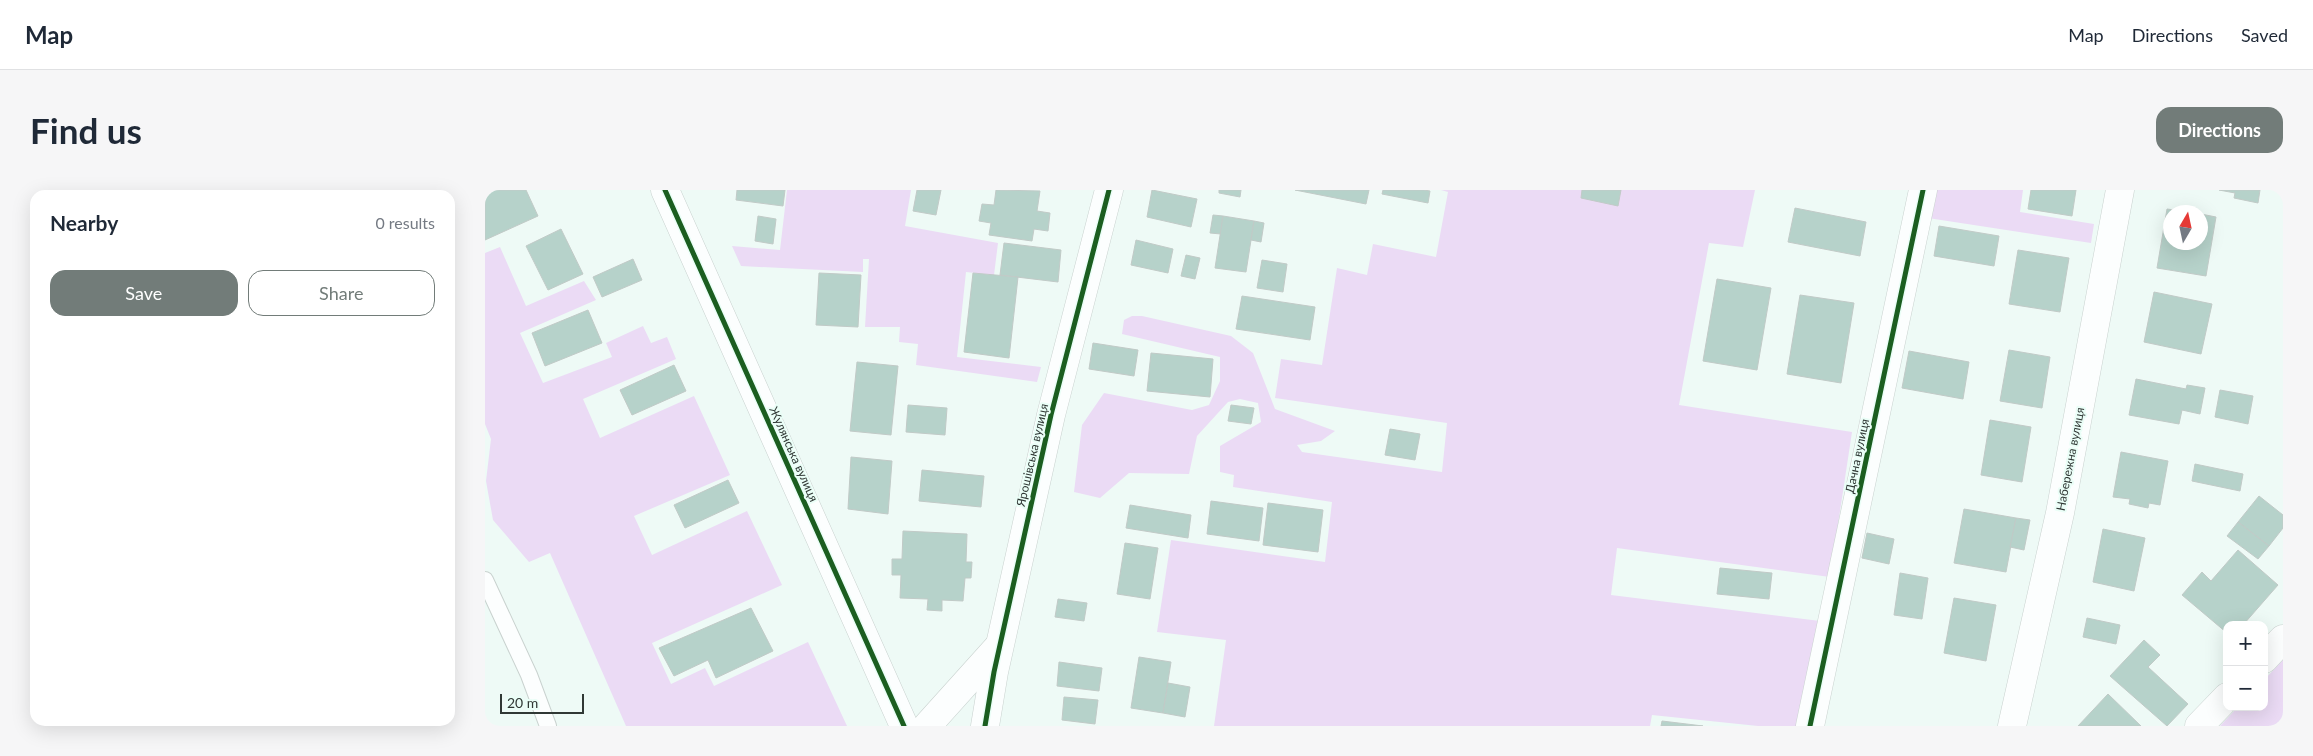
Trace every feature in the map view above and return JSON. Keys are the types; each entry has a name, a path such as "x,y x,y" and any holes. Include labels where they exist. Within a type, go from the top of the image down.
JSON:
{"street":[{"name":"Жулянська вулиця","path":"665,190 904,726"},
{"name":"Ярошівська вулиця","path":"985,726 1000,645 1051,415 1109,190"},
{"name":"Дачна вулиця","path":"1810,726 1923,190"},
{"name":"Набережна вулиця","path":"2011,726 2060,513 2120,190"},
{"path":"2268,654 2283,639"},
{"name":"Ярошівська вулиця","path":"927,726 1000,645"},
{"path":"2199,726 2223,701"}],"lane":[{"path":"485,581 529,675 547,726"}],"shaded area":[{"path":"787,190 911,190 905,226 998,243 994,275 966,272 957,357 1041,367 1037,382 916,365 918,344 899,342 900,327 865,327 869,259 863,259 863,272 741,266 732,246 780,250"},
{"path":"1441,190 1755,190 1743,247 1709,243 1679,405 1852,432 1830,577 1617,548 1611,595 1820,621 1797,726 1758,726 1652,715 1650,726 1214,726 1226,640 1157,632 1171,540 1325,562 1332,502 1233,487 1234,475 1220,472 1220,446 1261,422 1258,403 1240,399 1228,402 1197,436 1189,474 1129,473 1100,498 1074,492 1082,425 1104,393 1192,410 1209,405 1220,381 1220,357 1122,334 1124,320 1132,316 1142,316 1231,336 1253,353 1275,409 1335,431 1321,441 1297,445 1302,452 1442,472 1447,423 1275,398 1281,359 1322,365 1337,268 1367,275 1373,244 1436,257 1448,192"},
{"path":"1934,190 2023,190 2020,212 2094,224 2091,243 1928,218"},
{"path":"500,247 526,306 584,281 596,300 520,333 543,383 612,357 606,343 643,326 651,343 667,337 676,359 583,399 600,438 694,396 730,475 634,516 652,555 747,511 782,585 652,643 671,684 705,668 714,686 808,642 847,726 626,726 550,553 529,562 493,520 486,481 491,439 485,424 485,253"},
{"path":"2283,660 2283,726 2220,726 2234,711 2268,711 2268,676"}],"building":[{"path":"485,190 526,190 538,216 485,240"},
{"path":"737,190 785,190 783,206 736,200"},
{"path":"917,190 941,190 936,215 913,211"},
{"path":"996,190 1040,191 1037,211 1050,213 1048,231 1034,229 1032,241 989,235 991,223 979,221 982,204 994,205"},
{"path":"1152,190 1197,199 1191,227 1147,217"},
{"path":"1219,190 1241,190 1240,197 1219,193"},
{"path":"1295,190 1369,190 1366,204"},
{"path":"1383,190 1430,191 1428,203 1382,194"},
{"path":"1582,190 1621,190 1618,206 1581,198"},
{"path":"2031,190 2076,190 2072,216 2028,209"},
{"path":"2219,190 2260,190 2258,203 2234,198 2235,193"},
{"path":"1795,208 1866,222 1860,256 1788,242"},
{"path":"1213,215 1223,216 1221,234 1210,233"},
{"path":"2208,215 2216,217 2206,276 2157,268 2163,233 2163,250 2208,250"},
{"path":"758,216 776,219 773,244 755,241"},
{"path":"1223,216 1254,221 1246,272 1215,268"},
{"path":"1254,221 1264,223 1261,242 1251,240"},
{"path":"1939,226 1999,236 1994,266 1934,256"},
{"path":"561,229 583,274 548,290 526,246"},
{"path":"1136,240 1173,249 1168,273 1131,265"},
{"path":"1004,243 1061,250 1058,282 1000,275"},
{"path":"2018,250 2069,258 2060,312 2009,304"},
{"path":"1186,255 1200,258 1195,279 1181,276"},
{"path":"633,259 642,280 602,297 593,277"},
{"path":"1262,260 1287,264 1283,292 1257,288"},
{"path":"819,273 861,275 858,327 816,325"},
{"path":"973,273 1018,277 1009,358 964,352"},
{"path":"1717,279 1771,288 1757,370 1703,361"},
{"path":"2154,292 2212,304 2201,354 2144,342"},
{"path":"1800,295 1854,303 1841,383 1787,374"},
{"path":"1242,296 1315,307 1310,340 1236,329"},
{"path":"588,310 602,343 545,366 532,333"},
{"path":"1093,343 1138,350 1134,376 1089,369"},
{"path":"2009,350 2050,357 2042,408 2000,401"},
{"path":"1909,351 1969,362 1963,399 1902,388"},
{"path":"1151,353 1213,359 1210,397 1147,391"},
{"path":"857,362 898,366 891,435 850,431"},
{"path":"674,365 686,391 632,415 620,390"},
{"path":"2136,379 2186,389 2187,385 2205,388 2200,414 2182,410 2179,424 2129,415"},
{"path":"2220,390 2253,396 2248,424 2215,417"},
{"path":"908,405 947,408 945,435 906,432"},
{"path":"1231,405 1254,408 1251,424 1228,421"},
{"path":"1990,420 2031,427 2022,482 1981,475"},
{"path":"1390,429 1420,434 1415,460 1385,455"},
{"path":"2121,452 2168,461 2160,505 2149,503 2148,508 2129,504 2130,499 2113,497"},
{"path":"851,457 892,461 888,514 848,509"},
{"path":"2195,464 2243,474 2240,491 2192,481"},
{"path":"922,470 984,476 981,507 919,501"},
{"path":"728,480 739,503 685,528 674,505"},
{"path":"2259,496 2283,515 2283,528 2269,546 2238,522"},
{"path":"1211,501 1263,508 1259,541 1207,534"},
{"path":"1268,503 1323,510 1318,552 1263,545"},
{"path":"1130,505 1191,515 1188,538 1126,528"},
{"path":"1964,509 2016,518 2006,572 1954,563"},
{"path":"2016,518 2030,520 2024,550 2010,547"},
{"path":"2238,522 2269,546 2258,559 2227,536"},
{"path":"2103,529 2145,538 2134,591 2093,582"},
{"path":"903,531 967,534 966,562 972,562 971,578 965,578 963,601 942,600 942,611 927,610 928,599 900,598 901,575 892,575 892,559 902,559"},
{"path":"1867,533 1894,539 1889,564 1862,558"},
{"path":"1125,543 1158,548 1150,599 1117,594"},
{"path":"2238,550 2278,585 2246,621 2223,621 2223,630 2182,595 2202,572 2211,581"},
{"path":"1720,568 1772,573 1769,599 1717,594"},
{"path":"1900,573 1928,578 1922,619 1894,615"},
{"path":"1954,598 1996,605 1986,661 1944,653"},
{"path":"1058,599 1087,603 1084,621 1055,617"},
{"path":"751,608 773,651 716,678 708,660 674,676 659,648"},
{"path":"2087,618 2120,625 2116,644 2083,637"},
{"path":"2144,640 2160,655 2148,667 2188,704 2167,726 2110,676"},
{"path":"1139,657 1171,662 1163,713 1131,708"},
{"path":"1059,662 1102,668 1099,691 1057,686"},
{"path":"1168,683 1190,687 1185,717 1163,713"},
{"path":"2108,694 2141,726 2078,726"},
{"path":"1064,697 1098,700 1095,724 1062,720"},
{"path":"1662,721 1703,726 1661,726"}],"cycle path":[{"path":"665,190 904,726"},
{"path":"985,726 994,672 1051,415 1109,190"},
{"path":"1810,726 1923,190"}]}
